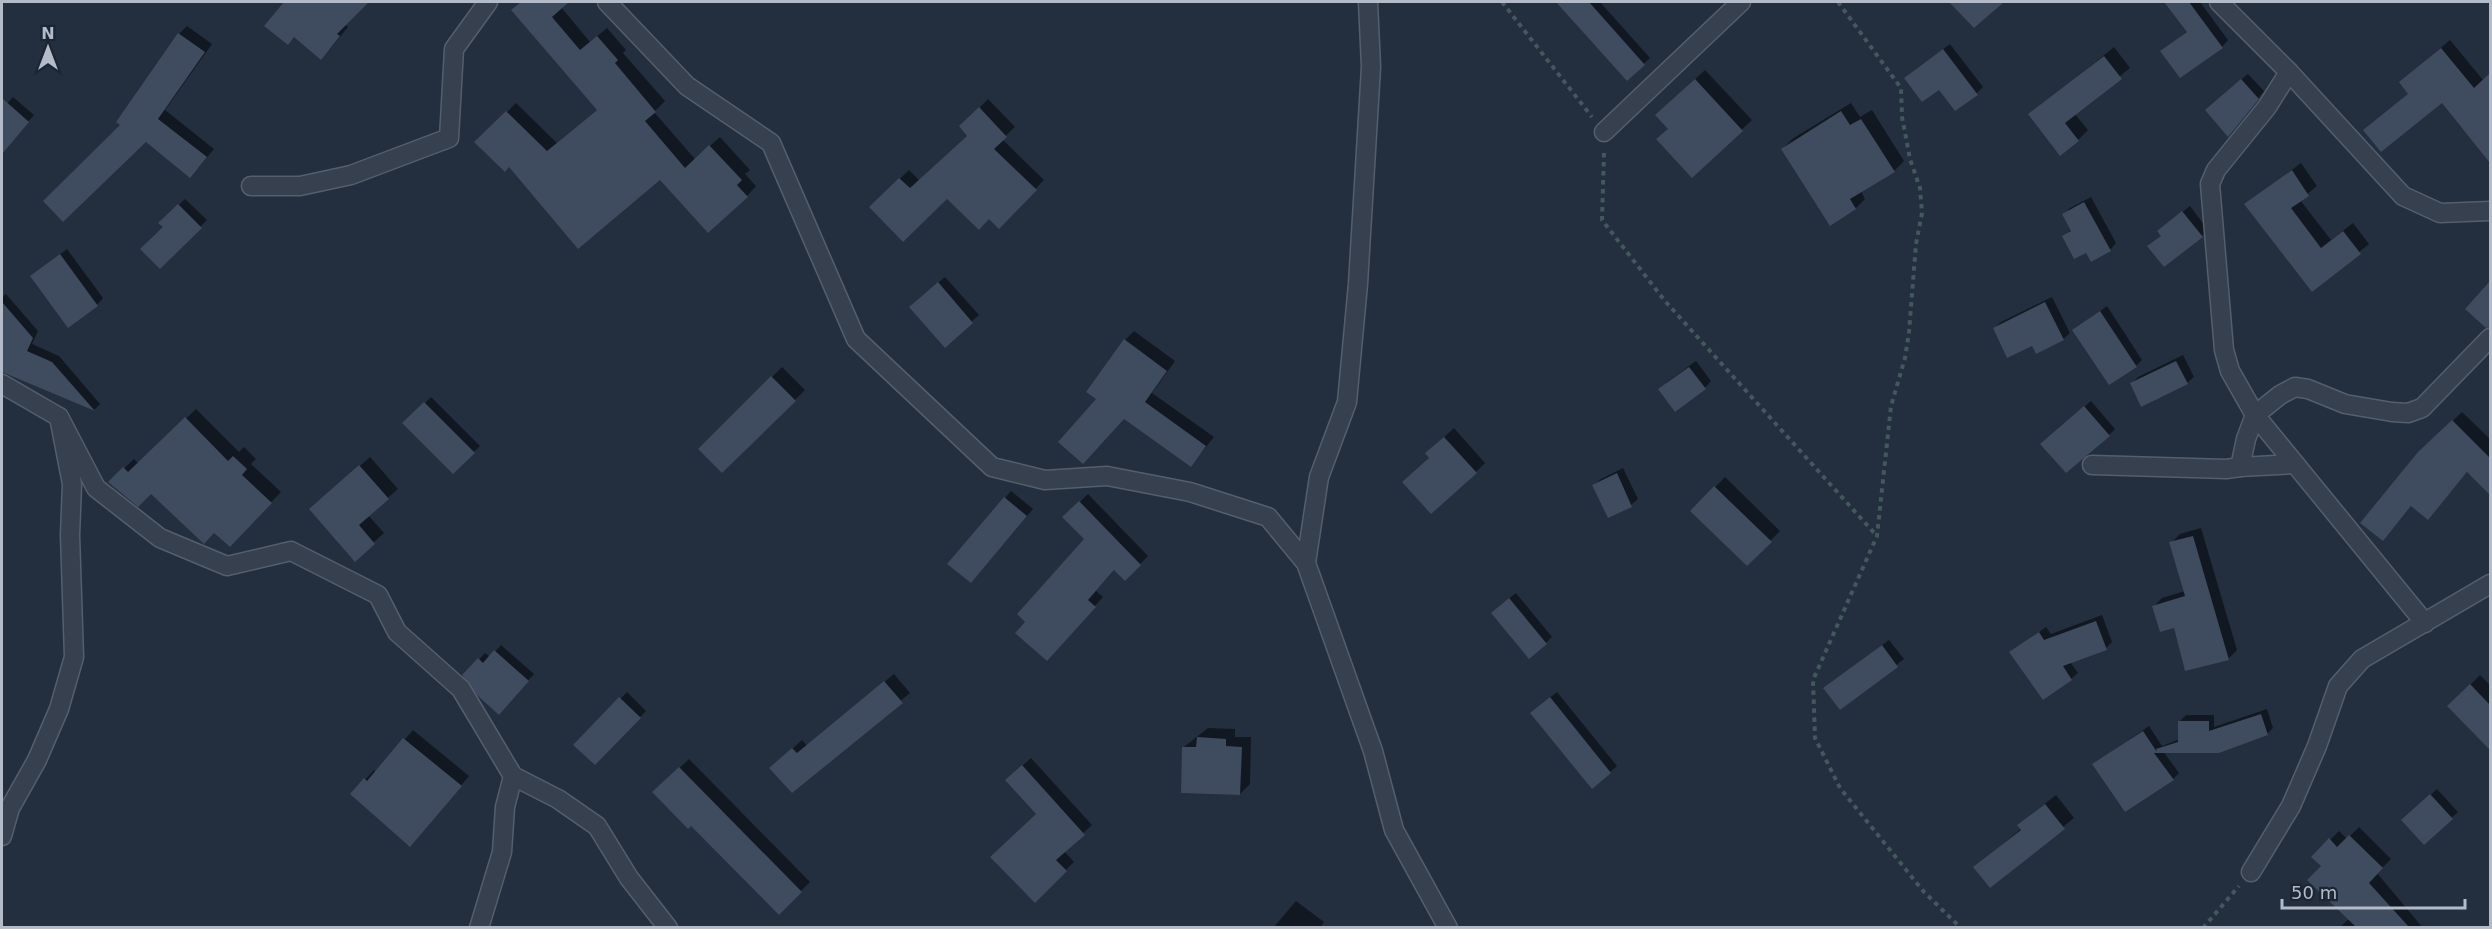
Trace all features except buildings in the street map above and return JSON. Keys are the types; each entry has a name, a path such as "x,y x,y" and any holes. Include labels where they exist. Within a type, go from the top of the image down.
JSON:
{"street":[{"path":"251,186 300,186 351,175 449,138 454,49 488,2"},
{"path":"607,2 687,86 771,143 856,339 992,467 1045,480 1107,476 1190,492 1269,517 1306,563 1373,751 1394,830 1448,927"},
{"path":"1306,563 1319,477 1347,402 1358,284 1371,67 1368,2"},
{"path":"1604,132 1741,2"},
{"path":"2219,2 2289,72 2403,196 2440,213 2490,211"},
{"path":"2289,72 2267,107 2220,165 2210,184 2223,350 2230,371 2255,415 2425,623"},
{"path":"2240,467 2246,439 2255,415 2280,395 2295,387 2308,389 2345,404 2408,413 2422,408 2490,339"},
{"path":"2,384 60,417 96,488 160,538 226,566 291,551 378,595 397,632 461,689 513,776 558,799 597,826 629,878 668,927"},
{"path":"2,836 10,808 37,760 60,709 74,657 70,535 72,484 60,417"},
{"path":"2092,465 2226,469 2295,464"},
{"path":"2251,872 2291,806 2317,746 2338,686 2362,659 2490,584"},
{"path":"479,927 502,852 505,807 513,776"}],"path":[{"path":"1502,2 1604,132 1602,220 1665,301 1877,536"},
{"path":"1838,2 1901,88 1902,117 1910,159 1920,188 1922,213 1916,244 1909,332 1905,358 1892,406 1877,536 1813,680 1815,738 1840,788 1924,892 1961,927"},
{"path":"2203,927 2251,872"}]}
